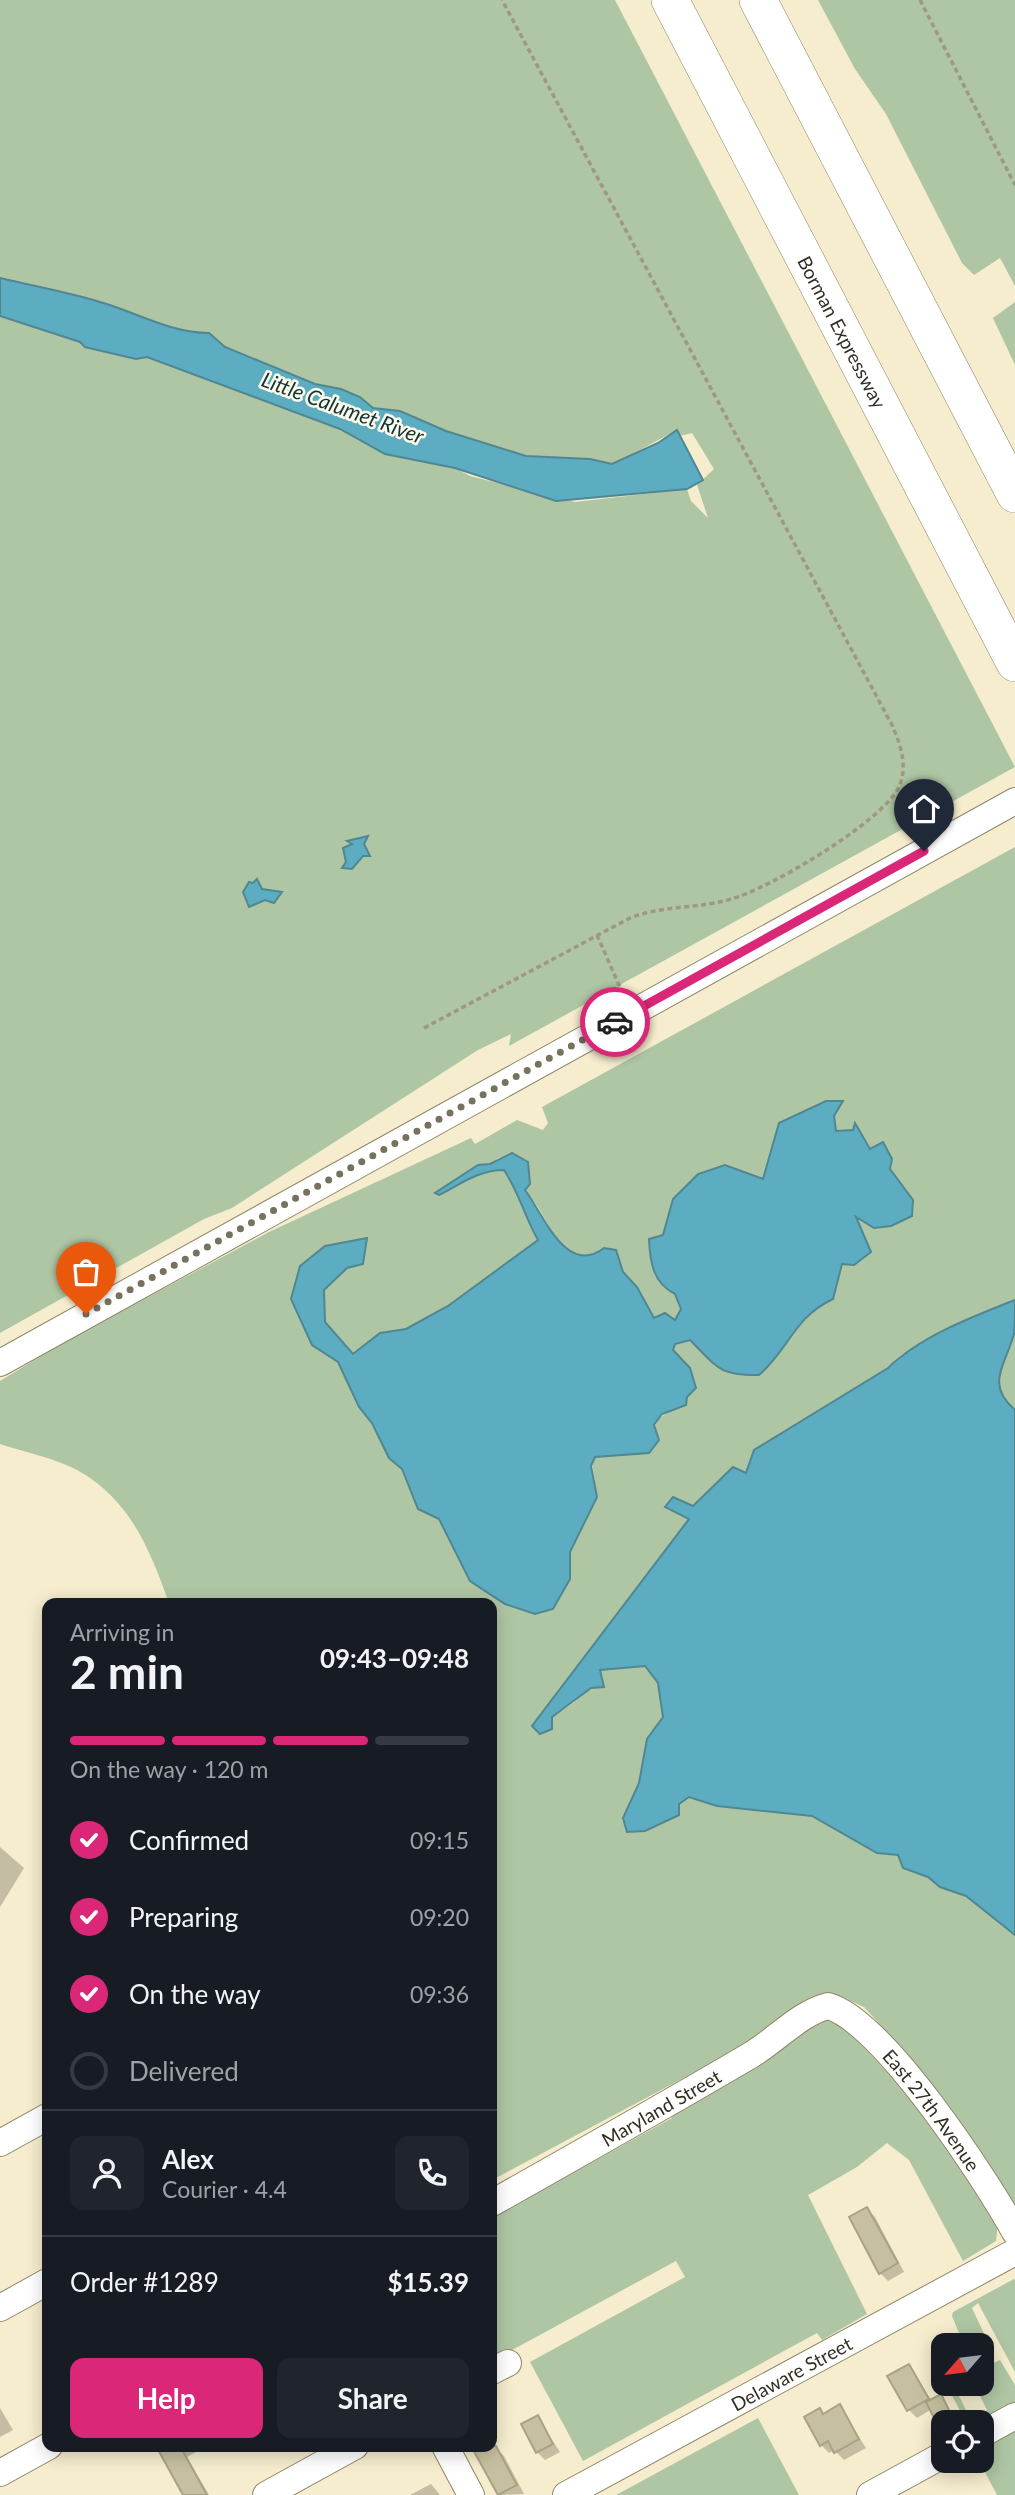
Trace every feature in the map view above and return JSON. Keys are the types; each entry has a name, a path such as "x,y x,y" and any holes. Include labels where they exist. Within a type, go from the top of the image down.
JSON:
{"highway":[{"name":"Borman Expressway","path":"670,0 1015,663"},
{"path":"758,0 1015,494"}],"street":[{"path":"0,1363 1006,806"},
{"name":"Maryland Street","path":"497,2200 693,2089 761,2049 814,2011 828,2006"},
{"name":"East 27th Avenue","path":"828,2006 855,2021 905,2073 1003,2210 1015,2232"},
{"path":"0,2143 42,2121"},
{"name":"Delaware Street","path":"566,2495 1015,2252"},
{"path":"0,2308 42,2285"},
{"path":"994,2427 1015,2416"},
{"path":"0,2473 42,2450"},
{"path":"266,2495 344,2452"},
{"path":"448,2452 471,2495"},
{"path":"870,2495 931,2462"}],"path":[{"path":"424,1028 642,913 730,900 768,884 865,824 886,807 900,786 904,763 892,725 502,0"},
{"path":"920,0 1015,185"},
{"path":"597,935 611,972 633,1012"}],"green space":[{"path":"0,0 615,0 1015,767 509,1046 511,1034 478,1050 232,1208 204,1219 0,1333 0,316 80,342 85,347 136,359 147,357 340,429 385,454 455,468 470,476 575,502 687,489 691,501 708,518 697,485 714,469 692,433 680,436 677,430 612,465 590,459 526,456 446,431 400,411 373,408 360,397 341,389 315,384 225,347 209,333 181,330 88,298 0,278"},
{"path":"818,0 1015,0 1015,286 1000,258 974,275 962,263 886,114 855,69"},
{"path":"1015,302 1015,365 993,318"},
{"path":"1015,847 1015,1300 972,1318 901,1355 888,1368 810,1415 746,1474 733,1467 693,1506 690,1518 532,1726 580,1697 600,1670 644,1666 658,1683 663,1717 647,1739 639,1783 623,1818 679,1804 689,1797 717,1806 812,1816 877,1852 898,1855 903,1868 928,1877 940,1887 966,1896 1015,1935 1015,2211 887,2032 864,2007 842,1997 823,1997 738,2049 497,2177 497,1598 167,1598 146,1545 111,1496 77,1470 0,1444 0,1381 64,1342 269,1232 471,1138 475,1144 517,1120 543,1130 548,1123 542,1107","holes":["826,1101 834,1116 836,1132 854,1130 855,1124 871,1149 883,1143 890,1169 913,1200 855,1216 833,1299 800,1325 759,1375 714,1365 690,1340 675,1344 673,1350 689,1368 695,1388 687,1397 686,1405 658,1421 649,1453 595,1457 592,1463 597,1497 569,1552 570,1579 451,1545 439,1519 418,1509 401,1469 389,1458 372,1423 359,1407 338,1362 312,1345 325,1246 347,1268 324,1290 325,1322 353,1354 380,1333 406,1329 448,1306 539,1240 505,1170 478,1175 439,1195 436,1193 478,1165 490,1164 500,1157 538,1207 560,1245 579,1257 616,1250 623,1272 637,1287 654,1318 665,1313 675,1320 681,1309 675,1294 658,1278 649,1239 663,1236 673,1199 725,1165 763,1179 779,1123"]},
{"path":"1015,1332 1015,1410 1001,1392 1000,1373"},
{"path":"824,2019 832,2019 878,2062 918,2110 993,2213 998,2223 996,2241 963,2261 909,2160 887,2143 857,2167 808,2195 867,2314 822,2340 817,2333 583,2461 530,2362 685,2277 676,2261 497,2358 497,2215 672,2118 670,2113"},
{"path":"1014,2279 1015,2372 978,2303 972,2308 984,2333 959,2333 953,2312"},
{"path":"1000,2360 1015,2385 1015,2407 994,2417 994,2410 987,2410 980,2396 994,2396 994,2363"},
{"path":"952,2396 959,2396 966,2410 960,2410"},
{"path":"758,2418 799,2495 616,2495"},
{"path":"1015,2425 1015,2495 997,2495 985,2473 994,2473 994,2435"}],"water":[{"name":"Little Calumet River","path":"0,278 88,298 181,330 209,333 225,347 315,384 341,389 360,397 373,408 400,411 446,431 526,456 590,459 612,464 658,443 677,430 703,480 687,489 556,501 455,468 385,454 340,429 147,357 136,359 85,347 80,342 0,316"},
{"path":"368,836 364,844 370,856 363,856 352,869 342,868 346,862 343,848 352,844 347,841"},
{"path":"257,879 262,889 282,892 274,903 265,900 249,907 243,892 249,882 253,883"},
{"path":"826,1101 843,1101 834,1116 836,1131 853,1130 855,1123 870,1149 883,1142 892,1159 890,1169 913,1200 912,1216 891,1226 874,1228 856,1217 871,1252 854,1265 842,1264 833,1299 800,1324 759,1375 735,1374 720,1368 690,1340 675,1344 673,1350 690,1368 696,1388 687,1397 686,1405 662,1414 654,1425 659,1440 649,1453 595,1457 591,1466 597,1497 570,1552 570,1579 553,1609 535,1614 505,1604 470,1581 439,1519 418,1509 402,1469 389,1458 372,1423 359,1407 338,1362 312,1345 291,1299 300,1266 325,1246 367,1238 363,1264 347,1268 324,1290 325,1322 353,1354 380,1333 406,1329 448,1306 538,1240 504,1170 478,1175 439,1195 435,1193 478,1165 490,1164 512,1153 528,1162 530,1184 525,1190 557,1239 578,1255 590,1255 604,1248 616,1250 623,1272 637,1287 654,1318 665,1313 675,1320 681,1309 675,1294 657,1278 650,1256 649,1239 663,1235 673,1199 698,1174 725,1165 763,1179 779,1123"},
{"path":"1015,1300 1014,1334 1002,1365 999,1383 1006,1401 1015,1410 1015,1935 966,1896 940,1887 928,1877 903,1868 898,1855 877,1853 812,1816 717,1806 689,1797 679,1804 679,1815 645,1831 627,1832 623,1818 639,1783 647,1739 663,1717 658,1683 645,1666 600,1670 604,1687 591,1688 552,1717 552,1729 540,1734 532,1726 689,1519 665,1507 673,1497 693,1506 733,1467 746,1473 754,1450 888,1368 916,1346 948,1328"}],"building":[{"path":"867,2207 898,2263 879,2274 849,2217"},
{"path":"909,2364 929,2399 907,2411 887,2376"},
{"path":"942,2396 949,2410 931,2412 926,2402"},
{"path":"840,2404 859,2439 834,2453 828,2441 820,2446 804,2417 820,2408 823,2414"},
{"path":"538,2415 553,2444 536,2453 521,2424"},
{"path":"497,2448 517,2485 498,2495 474,2452 497,2452"},
{"path":"159,2452 183,2452 207,2495 183,2495"}],"way so far":[{"path":"86,1314 615,1022"}],"route":[{"path":"615,1022 924,851"}]}
